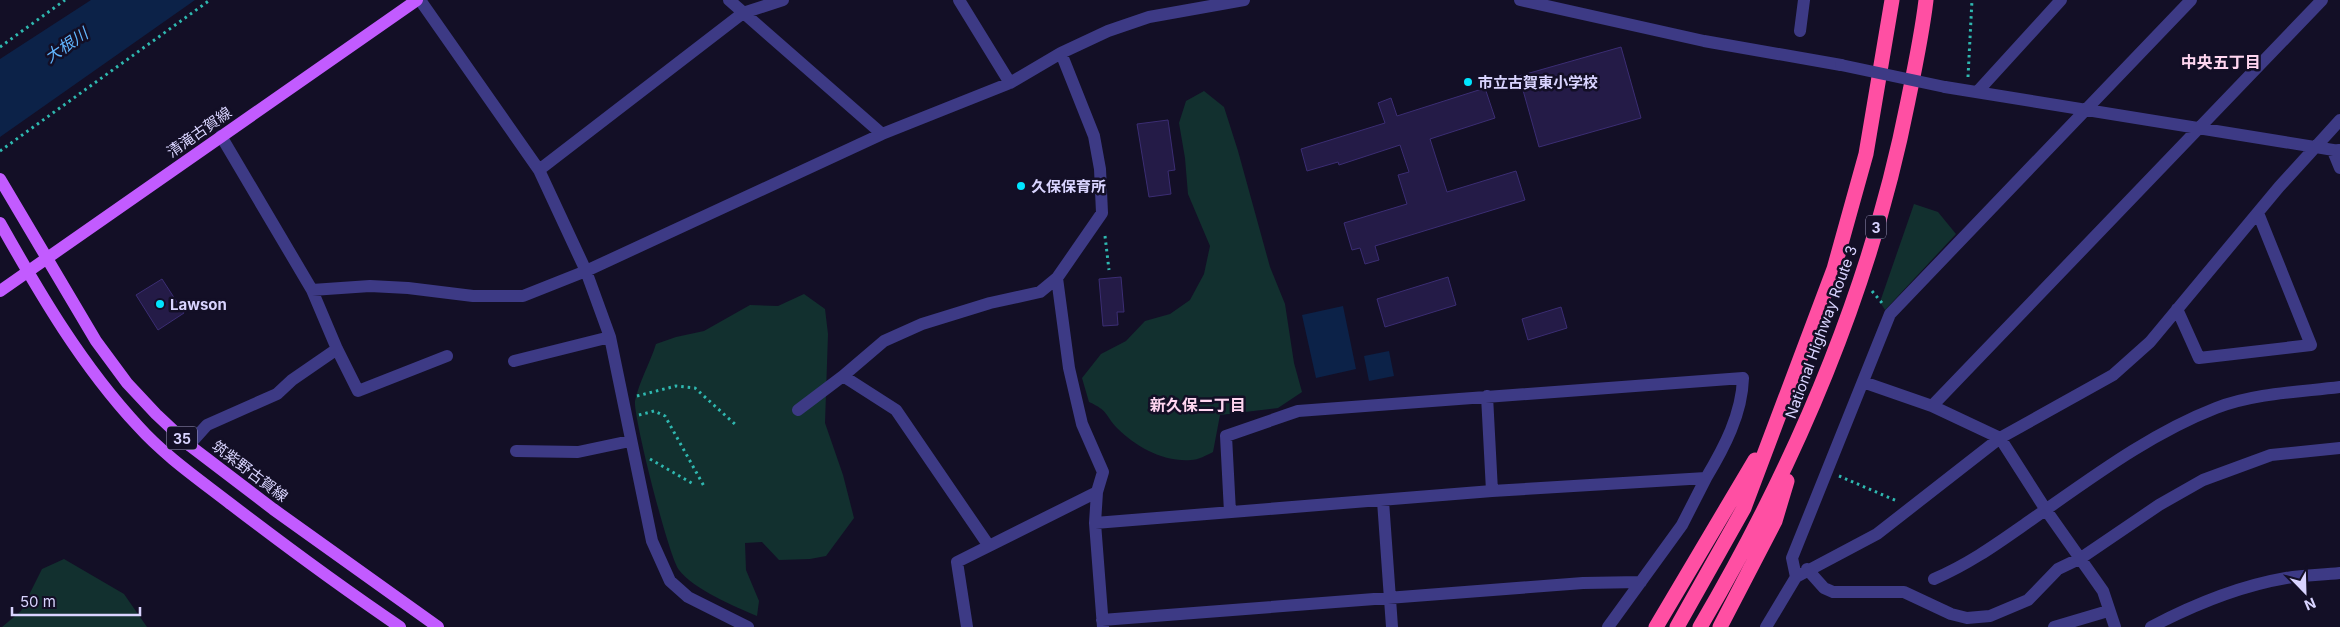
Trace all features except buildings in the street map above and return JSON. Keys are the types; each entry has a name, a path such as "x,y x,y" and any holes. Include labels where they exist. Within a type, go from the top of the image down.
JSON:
{"highway":[{"name":"National Highway Route 3","path":"1677,627 1744,508 1834,268 1866,154 1892,0"},
{"name":"National Highway Route 3","path":"1700,627 1797,446 1818,397 1861,278 1896,162 1923,27 1926,0"},
{"path":"1656,627 1772,433"},
{"path":"1720,627 1775,521 1797,446"}],"main road":[{"name":"清滝古賀線","path":"0,291 419,0"},
{"name":"筑紫野古賀線","path":"0,179 96,341 127,383 189,445 349,565 438,627"},
{"name":"35","path":"0,223 27,271 77,351 112,397 139,428 172,459 252,520 400,627"}],"street":[{"path":"419,0 539,170 586,272 610,337 624,400 626,423 652,541 670,582 688,597 748,627"},
{"path":"730,0 882,134"},
{"path":"539,170 743,13 783,0"},
{"path":"959,0 1010,83"},
{"path":"312,290 370,286 408,288 473,296 523,296 586,272 882,134 1010,83 1062,53 1108,31 1149,17 1219,2 1244,0"},
{"path":"1520,0 1571,5 1704,41 1841,65 1945,87 1973,90 2338,151 2340,168"},
{"path":"1800,31 1804,0"},
{"path":"1973,90 2061,0"},
{"path":"1796,577 1792,558 1890,314 2191,0"},
{"path":"1932,406 2322,0"},
{"path":"798,410 843,376 884,341 922,324 990,303 1040,292 1057,278 1102,213 1100,169 1094,136 1062,53"},
{"path":"1766,627 1796,577 1807,569 1877,534 2000,438 2113,375 2150,342 2314,147 2340,120"},
{"path":"222,136 312,290 337,349 358,390 447,356"},
{"path":"2177,309 2199,358 2312,344 2258,213"},
{"path":"1057,278 1068,368 1082,424 1103,472 1097,492 1095,523 1103,624 1582,583 1641,582"},
{"path":"514,361 610,337"},
{"path":"189,445 207,425 276,394 292,380 337,349"},
{"path":"843,376 896,410 990,546"},
{"path":"1230,512 1226,436 1298,411 1743,378 1742,399 1718,457 1682,525 1608,627"},
{"path":"1863,382 1932,406 2000,438 2046,510 2103,591 2108,611 2115,627"},
{"path":"1934,579 1967,564 2125,456 2173,428 2217,408 2241,400 2340,386"},
{"path":"1487,396 1492,491"},
{"path":"516,451 578,452 631,445"},
{"path":"1807,569 1824,588 1833,592 1904,592 1932,608 1966,618 1991,621 2028,600 2058,569 2081,558 2159,505 2203,480 2234,466 2271,455 2340,448"},
{"path":"1095,523 1492,491 1706,478"},
{"path":"967,627 958,562 1097,492"},
{"path":"1383,501 1392,627"},
{"path":"2151,627 2178,613 2228,593 2285,578 2340,573"},
{"path":"2054,627 2108,611"}],"path":[{"path":"0,47 65,0"},
{"path":"0,152 210,0"},
{"path":"1972,0 1973,90"},
{"path":"1102,213 1109,270"},
{"path":"1861,278 1890,314"},
{"path":"624,400 676,386 696,388 737,426"},
{"path":"626,423 642,413 654,411 666,416 705,488"},
{"path":"631,445 695,484"},
{"path":"1828,472 1912,507"}],"green space":[{"path":"1204,91 1224,107 1270,267 1285,304 1294,363 1302,392 1278,408 1220,415 1213,452 1197,459 1181,460 1160,456 1141,447 1124,435 1103,410 1089,402 1082,378 1101,354 1126,341 1145,321 1170,314 1190,300 1204,274 1210,246 1188,194 1185,158 1179,123 1186,101"},
{"path":"1914,204 1938,212 1956,234 1885,310 1880,302"},
{"path":"804,294 825,309 828,334 825,423 843,475 854,518 826,556 810,559 779,560 762,542 745,543 746,570 759,601 757,616 704,591 679,570 674,560 652,487 635,401 656,344 676,337 704,331 750,305 778,306"},
{"path":"64,559 124,594 147,627 2,627 21,611 42,569"}],"water":[{"name":"大根川","path":"91,0 195,0 0,137 0,59"},
{"path":"1343,306 1356,369 1316,378 1302,315"},
{"path":"1389,351 1394,376 1369,381 1364,356"}],"place":[{"name":"市立古賀東小学校","path":"1468,82"},
{"name":"久保保育所","path":"1021,186"},
{"name":"Lawson","path":"160,304"}],"district":[{"name":"中央五丁目","path":"2221,62"},
{"name":"新久保二丁目","path":"1198,405"}]}
